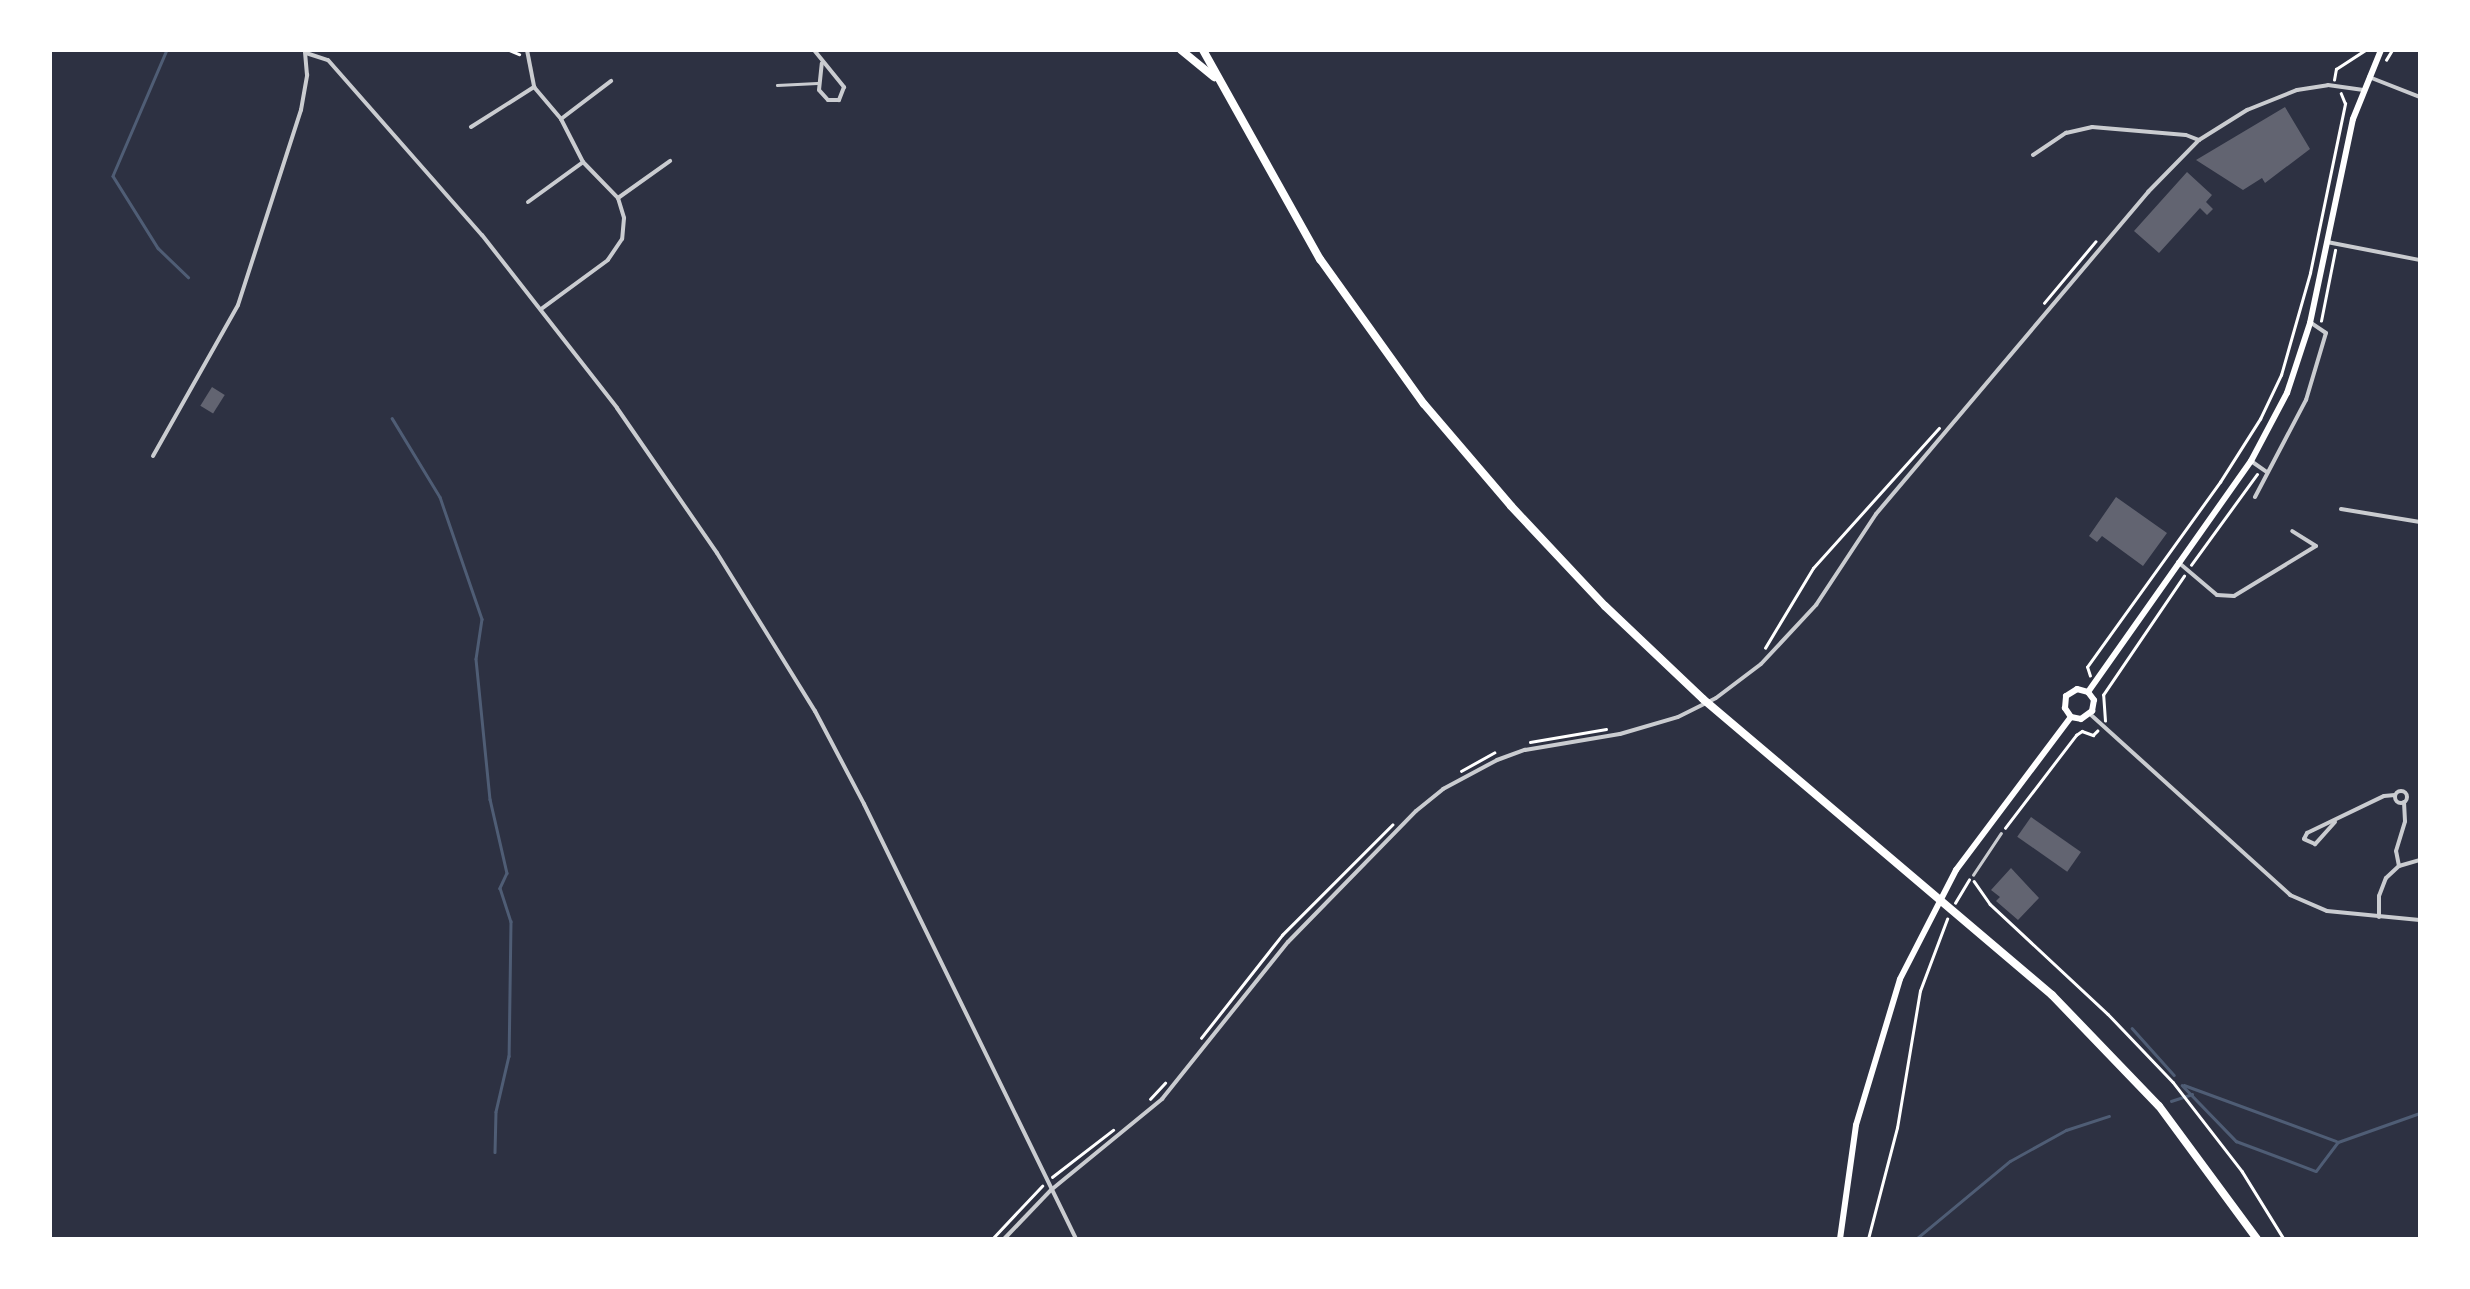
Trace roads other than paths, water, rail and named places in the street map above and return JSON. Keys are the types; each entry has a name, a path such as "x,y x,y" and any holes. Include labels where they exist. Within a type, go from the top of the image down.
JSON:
{"highway":[{"path":"1181,50 1218,80"},
{"path":"1205,52 1320,259 1386,355 1512,506 1690,688 2052,995 2135,1080 2192,1146 2257,1239"}],"main road":[{"path":"2088,692 2251,461 2287,393 2332,243 2362,90 2381,50"},
{"path":"2077,689 2088,692 2094,703 2090,714 2081,719 2071,717 2064,708 2066,696 2077,689"},
{"path":"1840,1239 1867,1076 1912,953 1933,908 1966,854 2071,717"}],"street":[{"path":"527,50 534,87 561,119 583,162 618,198 624,218 617,249 597,270 540,310"},
{"path":"814,50 844,93 838,100 828,100 817,83 822,63"},
{"path":"153,456 238,305 301,110 305,51 328,60 428,170 674,487 815,711 913,900 1076,1239"},
{"path":"2368,76 2420,97"},
{"path":"561,119 612,81"},
{"path":"1004,1239 1051,1190 1162,1098 1288,942 1404,823 1443,790 1483,766 1525,750 1635,730 1678,717 1733,686 1801,624 1876,514 2102,246 2200,140 2279,96 2333,86 2362,90"},
{"path":"470,127 534,87"},
{"path":"2034,154 2066,134 2092,127 2186,135 2200,140"},
{"path":"618,198 670,161"},
{"path":"528,202 583,162"},
{"path":"2332,243 2420,260"},
{"path":"2255,497 2306,400 2326,333 2310,323"},
{"path":"2251,461 2268,472"},
{"path":"2341,509 2420,522"},
{"path":"2178,562 2217,595 2234,596 2316,546 2292,531"},
{"path":"2090,714 2290,895 2327,911 2420,920"},
{"path":"2335,822 2314,844 2304,840 2306,833 2384,796 2405,791 2405,821 2396,851 2399,866"},
{"path":"2395,795 2396,801 2404,802"},
{"path":"2378,918 2381,886 2399,866 2420,860"}],"lane":[{"path":"777,84 817,83"},
{"path":"2095,242 2102,246"},
{"path":"1973,875 2001,833"}],"waterway":[{"path":"167,50 113,176 158,248 188,277"},
{"path":"392,418 440,497 482,619 476,659 490,799 507,873 500,888 511,921 509,1056 496,1112 495,1152"},
{"path":"2132,1028 2174,1075"},
{"path":"2182,1085 2236,1141 2316,1171 2338,1142 2420,1113"},
{"path":"2184,1085 2336,1141"},
{"path":"2171,1101 2192,1094"},
{"path":"1916,1239 2010,1161 2066,1130 2109,1116"}]}
